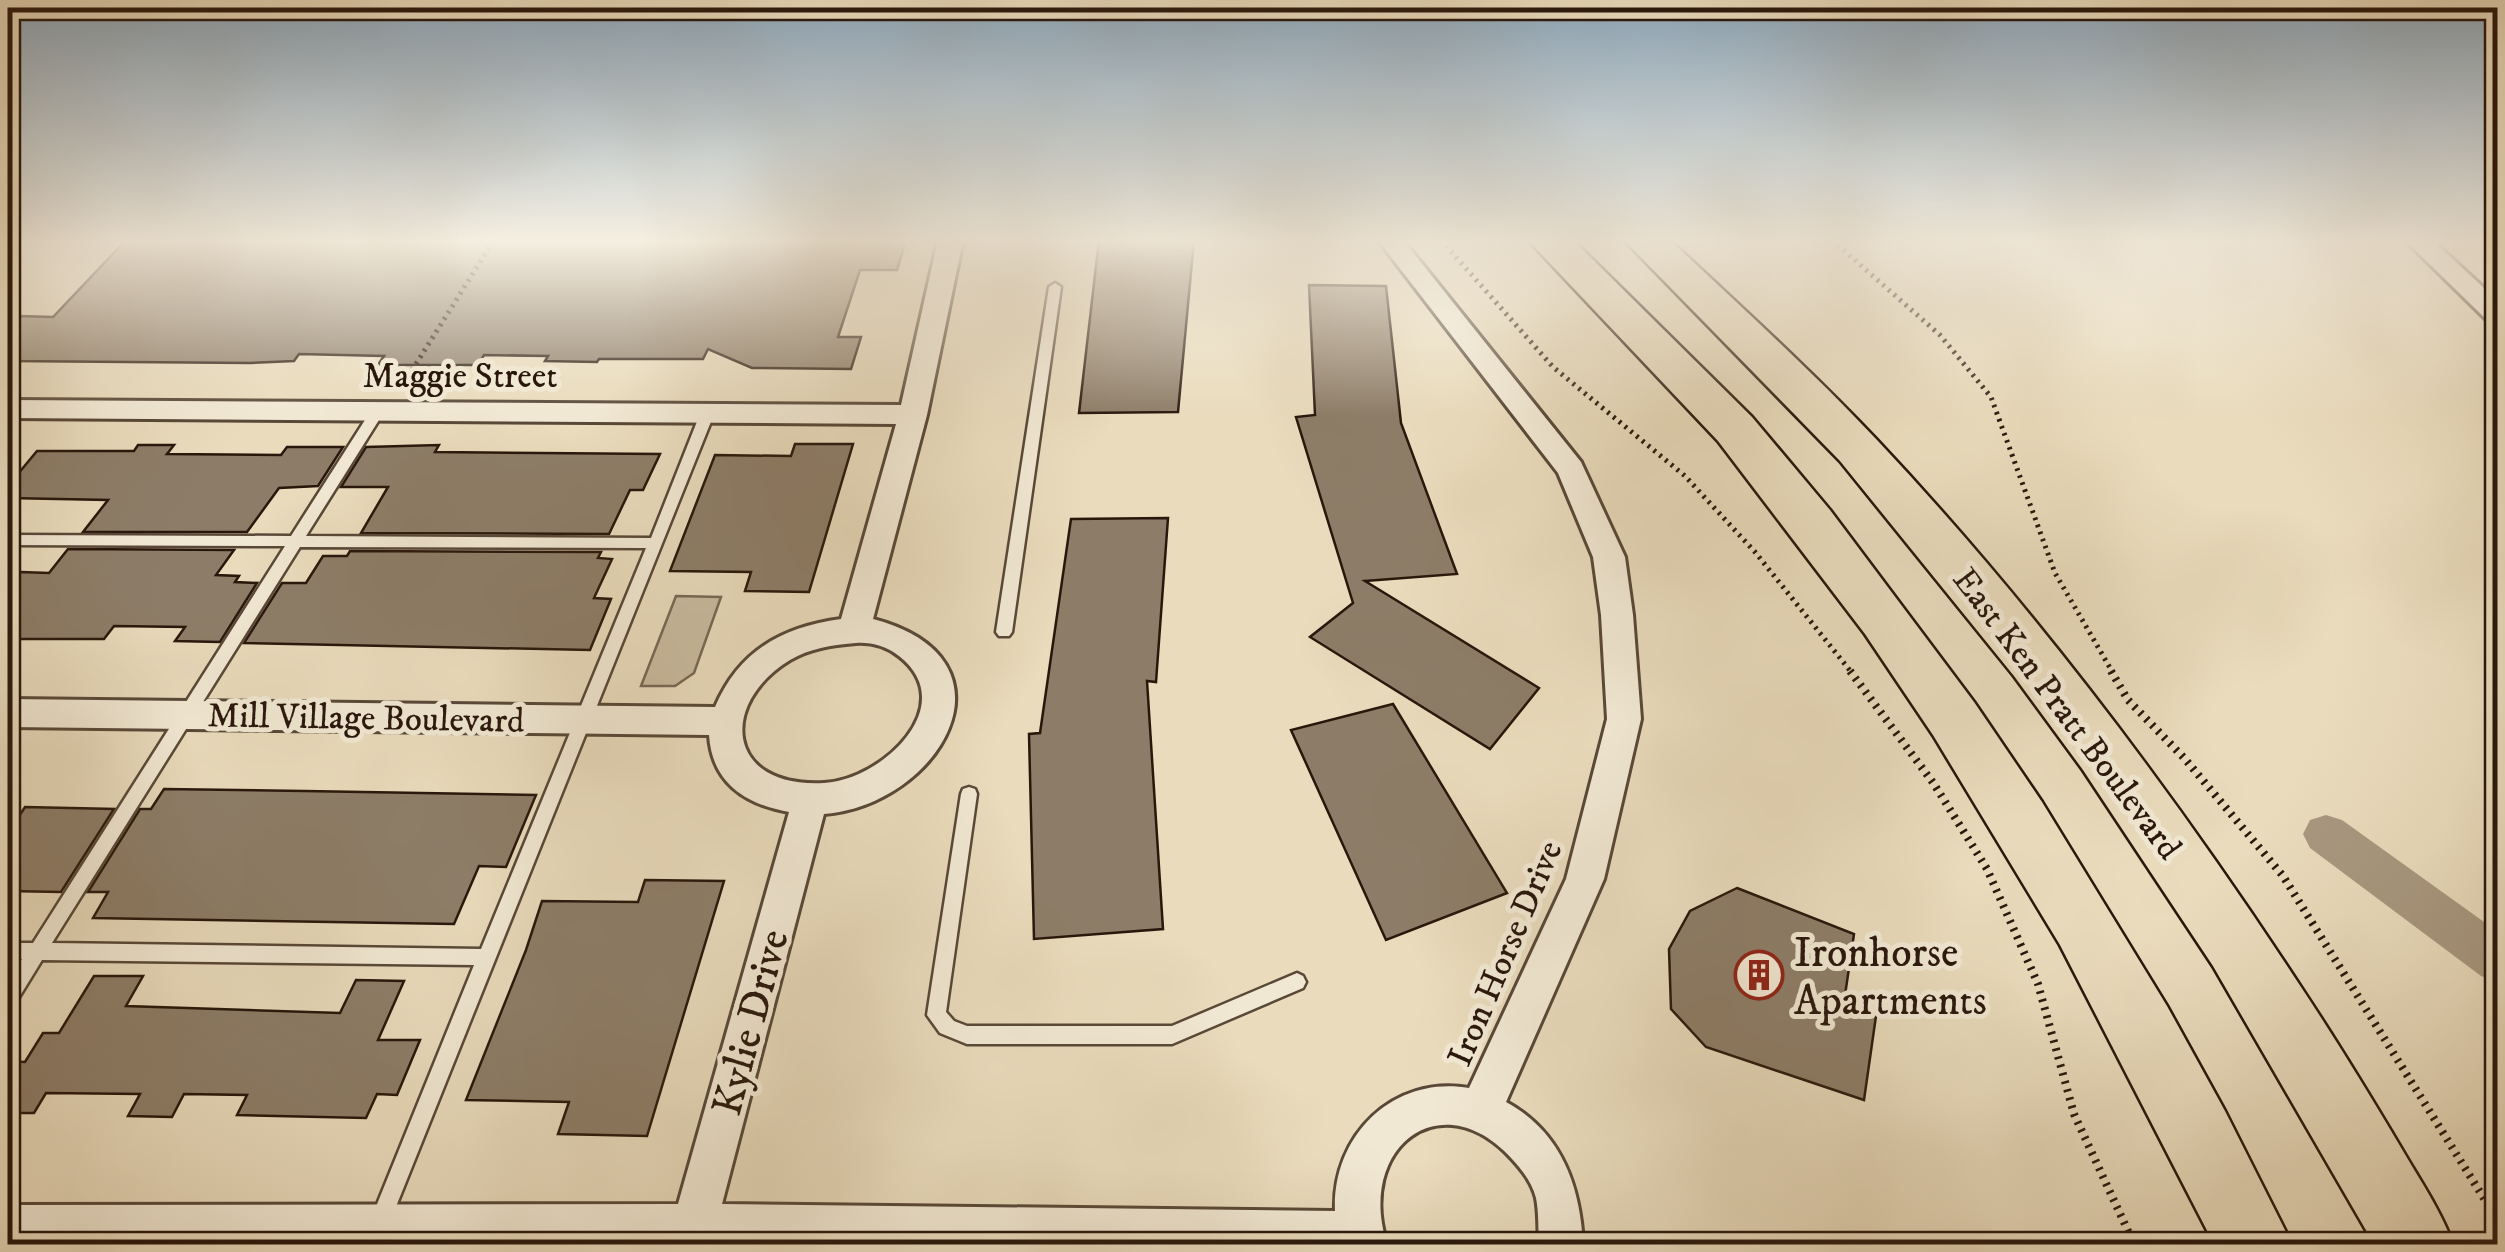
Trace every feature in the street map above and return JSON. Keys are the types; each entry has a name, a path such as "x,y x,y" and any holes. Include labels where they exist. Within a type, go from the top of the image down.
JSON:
{"highway":[{"path":"1606,298 1732,426 1862,589 1964,734 2076,912 2192,1116 2254,1244"},
{"name":"East Ken Pratt Boulevard","path":"1706,298 1885,480 2022,644 2168,842 2354,1134 2415,1244"}],"street":[{"path":"854,631 913,415 938,298"},
{"name":"Iron Horse Drive","path":"1436,298 1571,469 1609,557 1624,720 1586,878 1481,1110"},
{"path":"2479,298 2498,316"},
{"name":"Maggie Street","path":"8,409 913,415"},
{"path":"831,631 854,631 903,641 926,660 938,684 938,713 926,741 902,768 869,788 830,800 764,791 738,772 726,746 725,721 741,685 765,660 796,642 831,631"},
{"name":"Mill Village Boulevard","path":"8,713 725,721"},
{"name":"Kylie Drive","path":"692,1235 810,800"},
{"path":"8,1226 1363,1240 1357,1184 1376,1140 1392,1124 1434,1106 1481,1110 1507,1122 1530,1141 1548,1165 1558,1192 1563,1220 1560,1244"}],"lane":[{"path":"1004,632 1053,298"},
{"path":"8,998 296,541 382,412"},
{"path":"377,1228 483,956 586,720 707,414"},
{"path":"8,540 656,544"},
{"path":"969,794 936,1015 947,1027 967,1034 1172,1034 1297,982"},
{"path":"8,951 483,956"}],"path":[{"path":"382,412 456,298"},
{"path":"1492,298 1553,366 1685,476 1755,552 1934,784 1988,869 2038,984 2074,1114 2134,1244"},
{"path":"1898,298 1940,335 1990,396 2055,573 2128,700 2185,759 2283,876 2498,1222"}],"shaded area":[{"path":"676,596 721,597 694,673 675,686 641,686"}],"building":[{"path":"71,298 851,298 838,337 861,337 851,369 752,368 708,349 703,359 597,362 484,355 478,365 378,365 384,356 299,354 294,361 250,363 8,361 8,328 19,316 53,317"},
{"path":"1092,298 1189,298 1178,412 1079,413"},
{"path":"1310,298 1387,298 1401,423 1457,574 1365,581 1539,688 1490,749 1310,637 1353,603 1296,417 1315,415"},
{"path":"795,444 853,444 809,592 745,591 751,572 670,571 715,455 791,456"},
{"path":"138,445 174,445 167,454 281,455 287,447 343,447 318,486 279,488 247,532 83,532 108,500 8,498 8,486 37,451 134,451"},
{"path":"439,445 435,452 660,454 643,490 630,490 609,534 361,533 388,487 341,487 366,447"},
{"path":"1168,518 1156,682 1147,681 1163,929 1034,939 1029,734 1040,733 1071,519"},
{"path":"68,549 234,550 216,575 239,576 235,582 257,583 220,642 175,641 185,627 114,626 104,639 8,639 8,589 21,572 49,573"},
{"path":"350,551 601,552 598,558 612,559 594,598 611,599 590,650 244,643 282,583 306,583 323,556 347,556"},
{"path":"1393,704 1507,893 1386,940 1291,730"},
{"path":"164,789 536,795 506,867 479,866 454,924 93,918 108,892 88,892 140,809 151,809"},
{"path":"25,807 114,809 61,892 8,891 8,833"},
{"path":"645,880 724,881 647,1136 558,1134 569,1102 466,1100 542,901 638,902"},
{"name":"Ironhorse Apartments","path":"1737,888 1854,934 1844,1002 1876,1016 1864,1100 1706,1047 1671,1009 1669,949 1690,911"},
{"path":"94,976 143,976 126,1006 340,1013 356,980 404,981 378,1040 420,1040 397,1095 377,1094 366,1118 237,1115 247,1095 184,1094 172,1117 128,1116 140,1094 46,1093 34,1113 8,1113 8,1061 25,1062 43,1033 59,1033"}],"waterway":[{"path":"2326,834 2498,960"}],"place":[{"name":"Ironhorse Apartments","path":"1759,975"}]}
